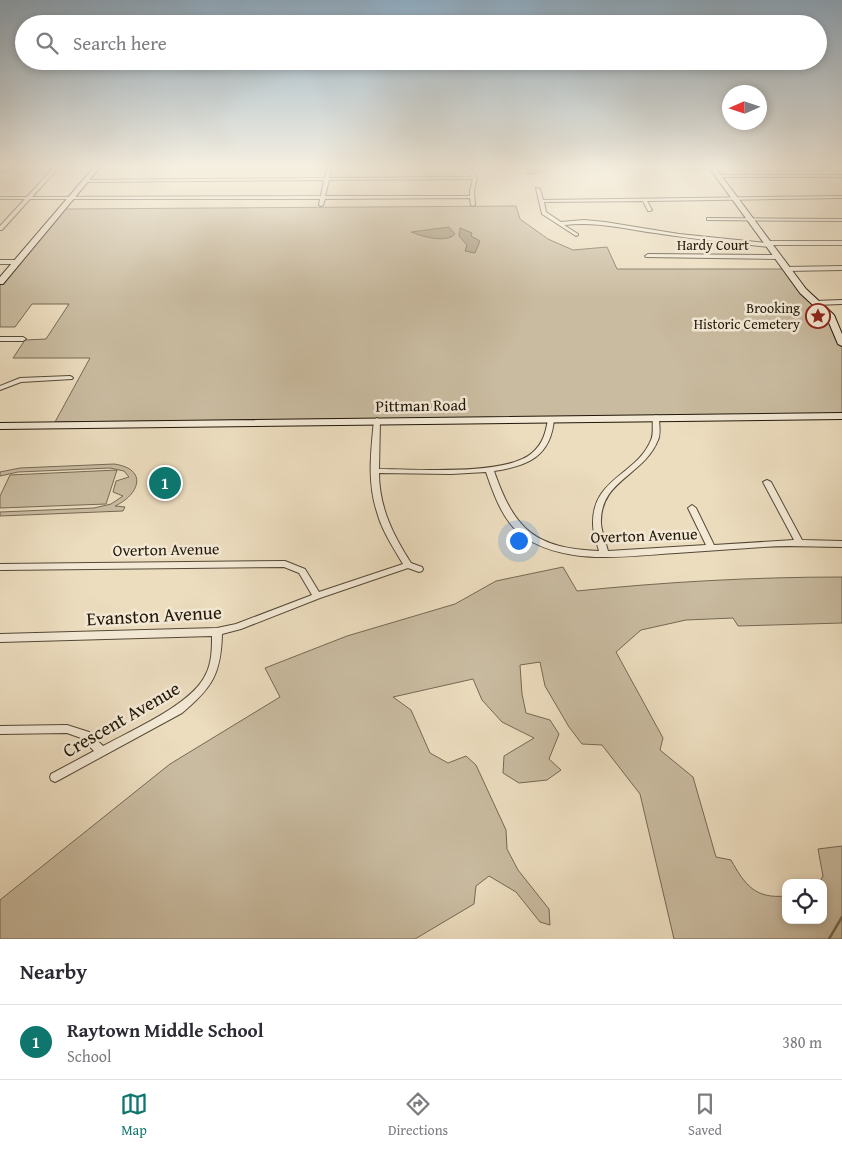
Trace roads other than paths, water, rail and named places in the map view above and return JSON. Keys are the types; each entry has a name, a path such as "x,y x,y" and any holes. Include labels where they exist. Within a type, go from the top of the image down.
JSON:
{"street":[{"path":"0,229 19,210"},
{"path":"0,282 61,210"},
{"path":"543,210 544,213 576,235"},
{"path":"744,210 803,291 831,317 842,344"},
{"path":"709,219 842,220"},
{"path":"559,224 602,221 651,231 768,244 842,243"},
{"name":"Hardy Court","path":"648,256 777,257"},
{"path":"0,262 17,262"},
{"path":"786,268 842,268"},
{"path":"815,303 842,302"},
{"path":"0,339 23,339"},
{"path":"0,388 20,380 70,378"},
{"name":"Pittman Road","path":"0,426 377,420 842,416"},
{"path":"604,554 596,526 601,500 612,484 653,449 658,434 656,417"},
{"path":"374,471 489,469 518,464 536,454 548,438 551,418"},
{"path":"377,420 374,471 375,495 381,517 391,539 408,565 418,569"},
{"name":"Overton Avenue","path":"489,469 507,511 526,534 556,548 604,554 710,547 842,544"},
{"path":"767,482 800,544"},
{"path":"692,508 710,547"},
{"name":"Overton Avenue","path":"0,567 285,564 302,571 317,596"},
{"name":"Evanston Avenue","path":"0,638 218,632 238,628 317,596 408,565"},
{"name":"Crescent Avenue","path":"55,778 178,710 202,689 212,675 217,657 218,632"},
{"path":"0,730 66,729 85,735 102,752"}],"waterway":[{"path":"829,939 842,917"}],"place":[{"name":"Brooking Historic Cemetery","path":"818,316"},
{"name":"Raytown Middle School","path":"165,483"}]}
